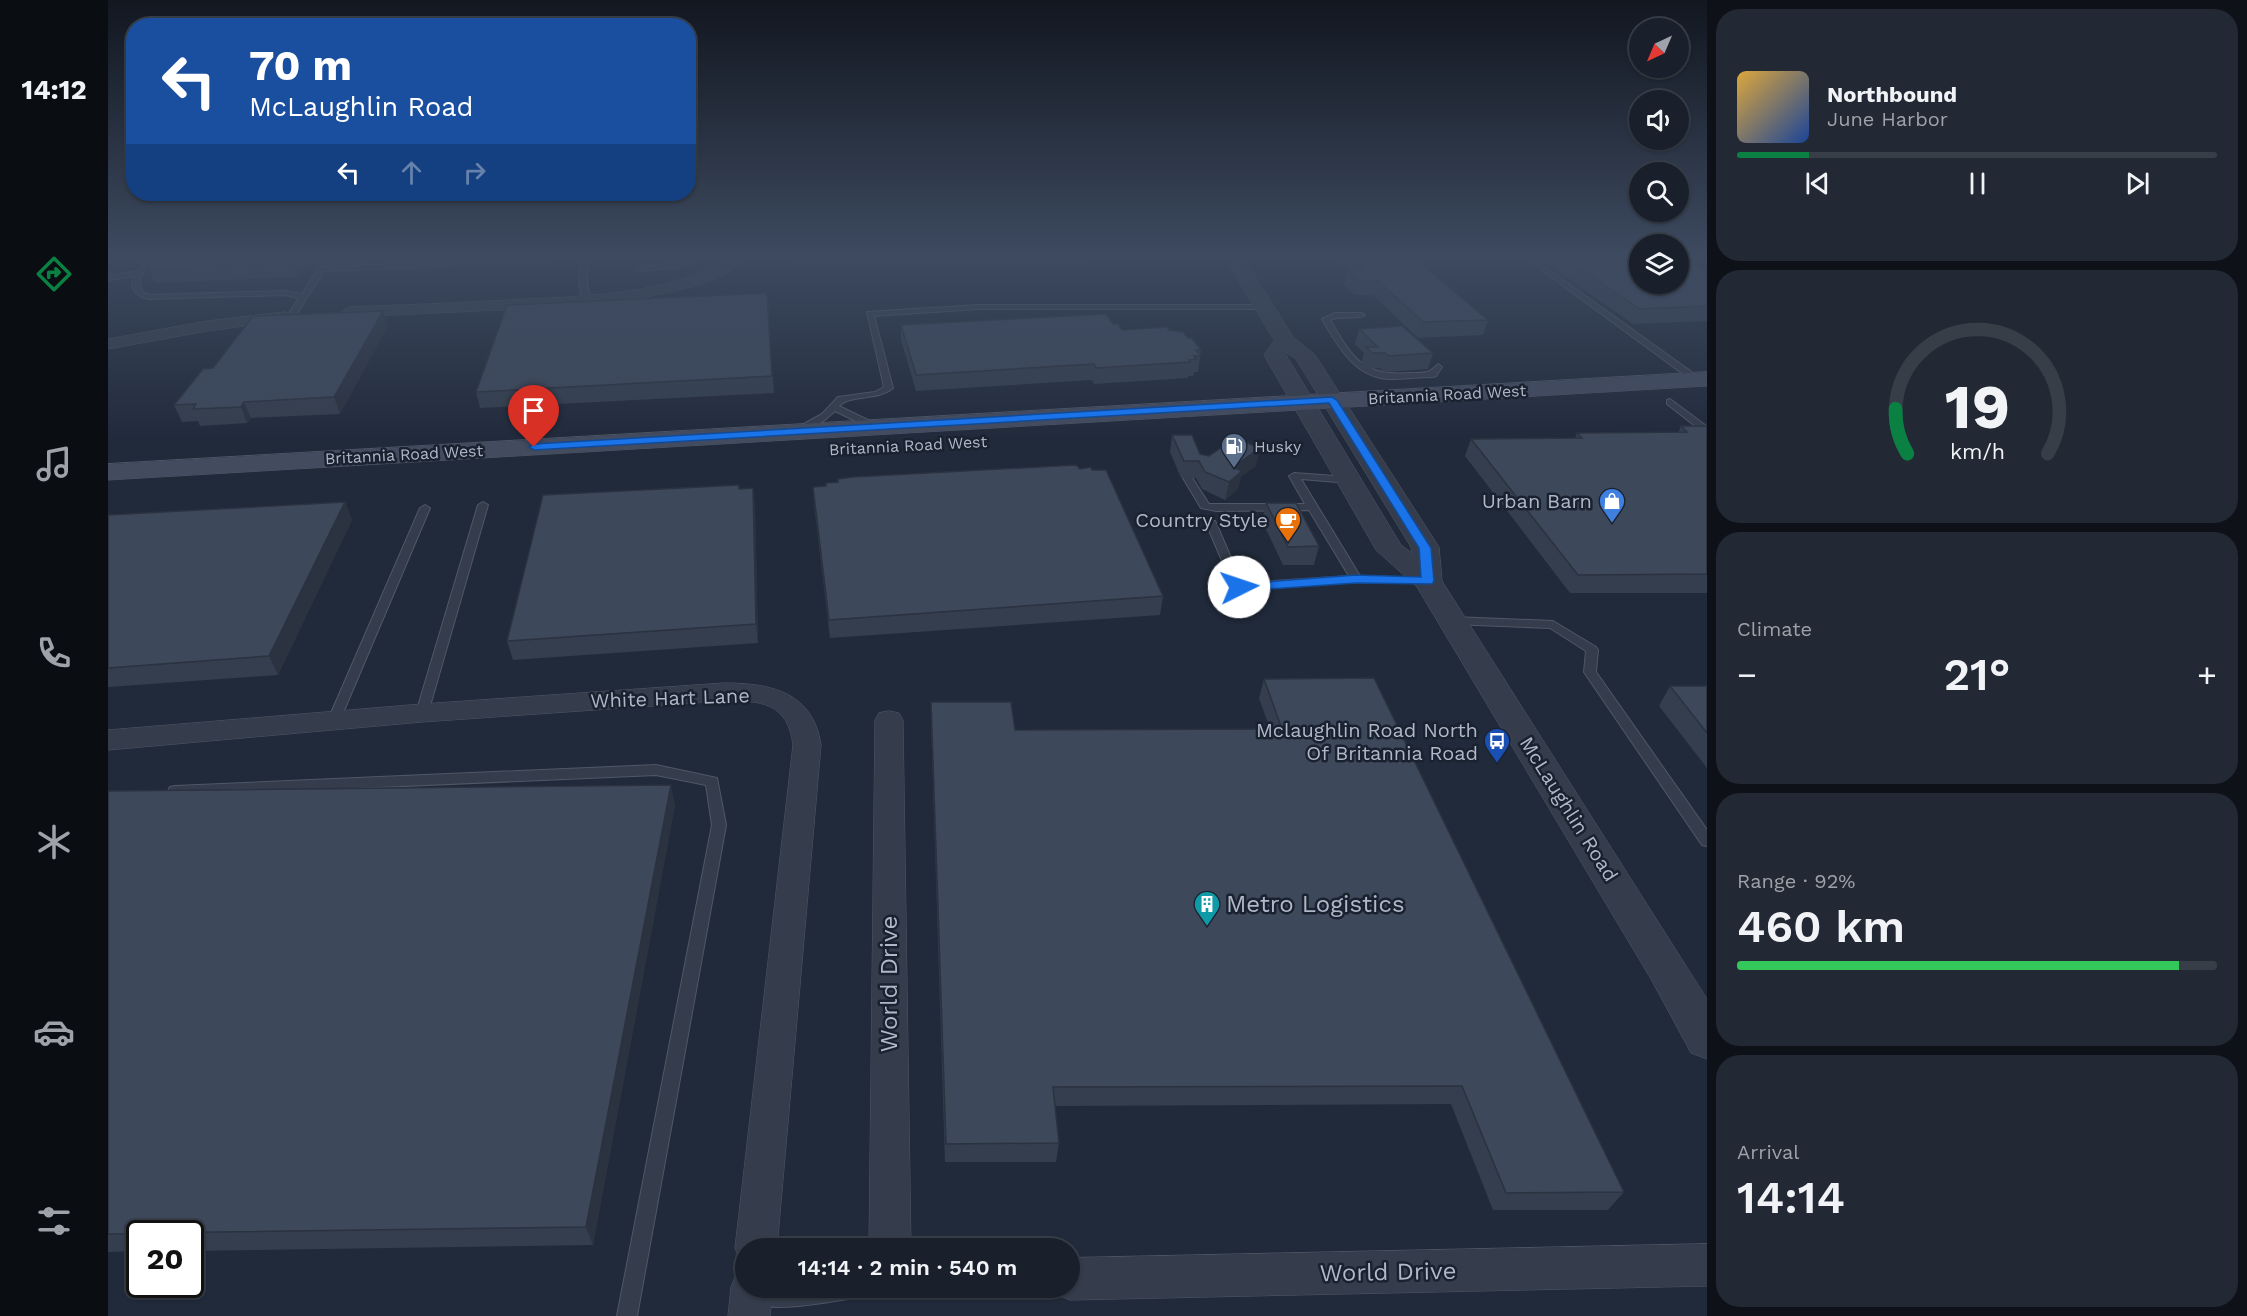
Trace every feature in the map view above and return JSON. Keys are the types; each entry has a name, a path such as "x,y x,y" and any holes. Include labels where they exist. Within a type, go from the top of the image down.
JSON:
{"main road":[{"name":"Britannia Road West","path":"108,472 874,427 1339,410 1670,402 1704,386"},
{"name":"Britannia Road West","path":"1339,410 1704,386"},
{"name":"Britannia Road West","path":"108,489 1308,411"}],"street":[{"path":"108,344 207,326 271,318"},
{"name":"McLaughlin Road","path":"1271,318 1285,341 1304,355 1425,548 1428,581"},
{"name":"McLaughlin Road","path":"1285,341 1275,355 1390,550 1428,581 1454,621 1666,967 1707,1039"},
{"name":"White Hart Lane","path":"108,740 422,713 740,692 754,693 778,701 794,712 802,722 807,745 757,1238"},
{"name":"World Drive","path":"889,720 890,1238"},
{"name":"World Drive","path":"1080,1279 1707,1265"}],"lane":[{"path":"794,432 820,419 834,407 838,395 877,393 889,388 871,318"},
{"path":"1327,318 1340,342 1364,369 1374,375 1433,374 1438,367"},
{"path":"1611,318 1704,386"},
{"path":"1670,402 1702,427"},
{"path":"834,407 874,427"},
{"path":"1349,480 1294,476 1356,579"},
{"path":"1188,478 1204,506 1216,508 1312,507"},
{"path":"422,713 483,505"},
{"path":"334,720 425,508"},
{"path":"1210,524 1239,587 1356,579 1428,581"},
{"path":"1454,621 1553,625 1592,650 1590,672 1707,841"},
{"path":"156,792 656,770 712,781 719,825 627,1316"},
{"path":"751,1299 767,1298"}],"building":[{"path":"251,318 379,318 334,397 244,402 241,407 193,409 196,404 174,405 203,369 213,368"},
{"path":"502,318 769,318 772,376 476,392"},
{"path":"1024,318 1109,318 1122,330 1167,327 1169,330 1183,332 1188,338 1192,338 1201,350 1196,350 1201,356 1194,356 1196,359 1189,360 1190,362 1096,368 1094,364 916,375 901,325"},
{"path":"1419,318 1488,320 1423,322"},
{"path":"1402,326 1433,353 1389,356 1385,353 1372,353 1366,347 1378,347 1359,329"},
{"name":"Urban Barn","path":"1681,426 1707,426 1707,574 1578,575 1471,439 1582,438 1577,433 1687,432"},
{"path":"1172,435 1192,435 1200,454 1209,456 1235,438 1260,448 1233,467 1242,471 1229,482 1205,472 1199,461 1184,461"},
{"path":"1076,465 1080,469 1091,467 1092,470 1106,470 1163,596 829,620 813,487 826,486 826,483 838,482 838,479 853,477"},
{"path":"739,485 739,489 753,488 756,624 507,641 543,495"},
{"path":"345,502 269,656 108,668 108,515"},
{"path":"1266,503 1296,503 1319,546 1288,547"},
{"name":"Metro Logistics","path":"1374,678 1624,1192 1506,1193 1462,1086 1053,1087 1059,1143 946,1144 931,702 1011,702 1015,730 1282,729 1264,679"},
{"path":"1670,686 1707,686 1707,733"},
{"path":"671,785 586,1227 204,1232 204,1220 126,1220 126,1234 108,1234 108,791"}],"place":[{"name":"Husky","path":"1234,469"},
{"name":"Urban Barn","path":"1612,524"},
{"name":"Country Style","path":"1288,543"},
{"name":"Mclaughlin Road North Of Britannia Road","path":"1497,764"},
{"name":"Metro Logistics","path":"1207,927"}],"route":[{"path":"534,447 1332,400 1425,548 1428,581 1356,579 1239,587"}]}
